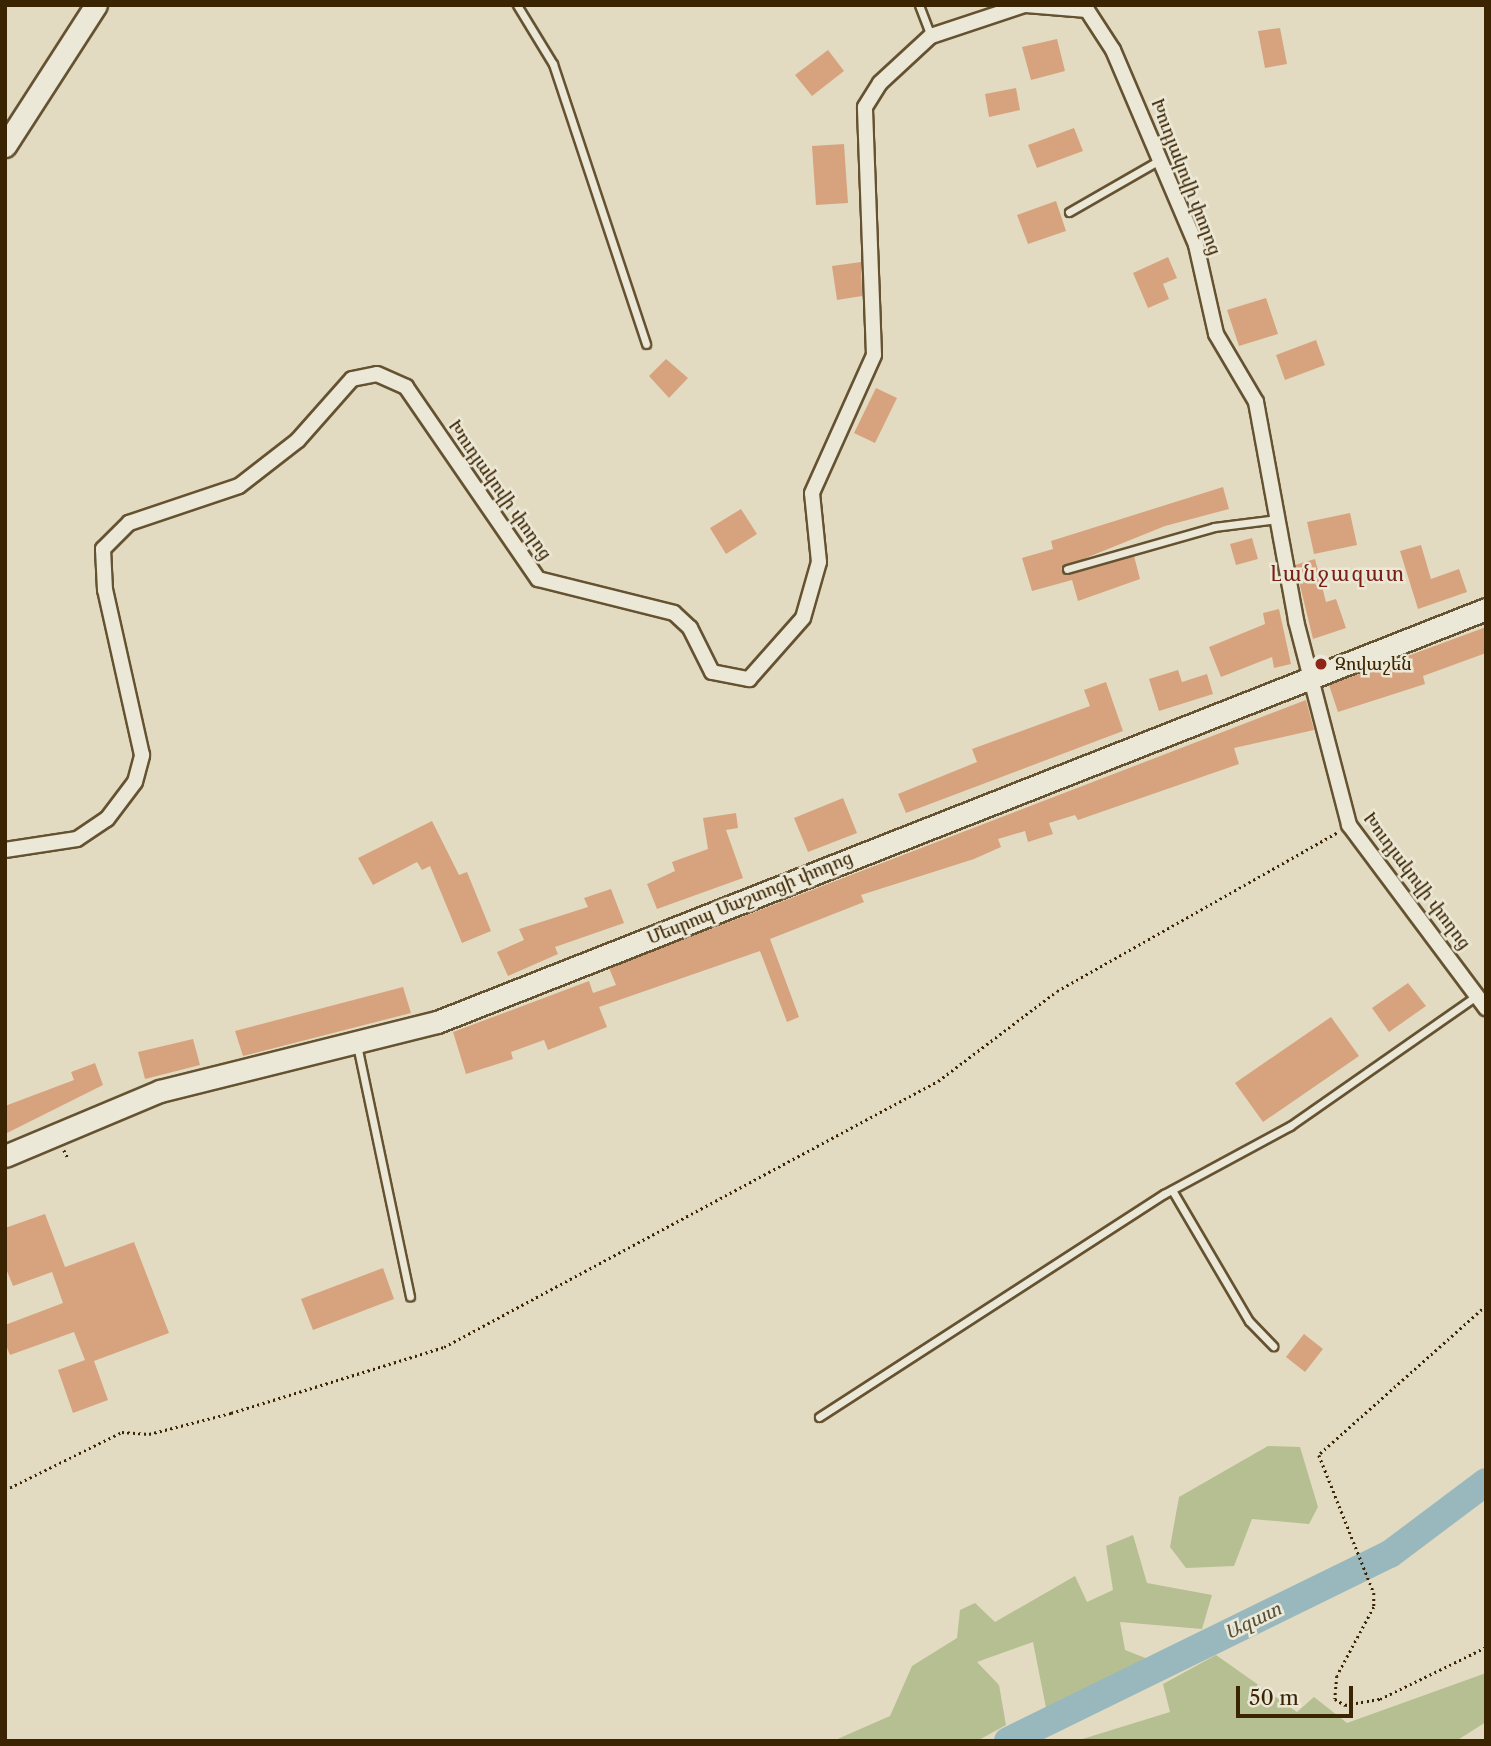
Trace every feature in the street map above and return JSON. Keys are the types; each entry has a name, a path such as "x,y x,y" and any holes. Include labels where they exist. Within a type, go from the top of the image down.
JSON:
{"street":[{"path":"5,146 96,5"},
{"name":"Խուդյակովի փողոց","path":"5,850 77,839 107,819 135,782 142,755 105,590 103,549 129,523 239,486 298,440 352,379 377,374 406,387 538,579 674,613 690,628 712,672 749,679 803,618 818,562 812,494 874,355 865,107 880,83 931,36 1025,5 1094,8 1161,158 1196,245 1216,334 1255,402 1296,621 1314,676 1349,825 1486,1008"},
{"name":"Մեսրոպ Մաշտոցի փողոց","path":"5,1156 160,1091 437,1021 1486,609"}],"lane":[{"path":"517,5 553,64 646,344"},
{"path":"919,5 931,36"},
{"path":"1069,212 1161,158"},
{"path":"1067,569 1214,527 1277,519"},
{"path":"819,1417 1172,1190 1290,1126 1478,995"},
{"path":"356,1041 410,1296"},
{"path":"1172,1190 1248,1321 1273,1346"}],"path":[{"path":"5,1490 122,1432 149,1434 232,1413 444,1347 938,1081 1057,991 1349,825"},
{"path":"1486,1306 1320,1455 1356,1558 1374,1593 1374,1607 1337,1676 1335,1699 1345,1705 1380,1699 1486,1647"}],"green space":[{"path":"1268,1446 1300,1447 1318,1507 1309,1524 1252,1519 1234,1566 1186,1568 1170,1547 1179,1497"},
{"path":"1133,1535 1147,1583 1212,1595 1202,1629 1120,1622 1125,1650 1148,1659 1144,1671 1047,1713 1033,1642 977,1662 999,1685 1006,1725 977,1741 833,1741 890,1716 912,1666 957,1638 960,1610 975,1603 995,1622 1075,1576 1087,1602 1113,1590 1106,1546"},
{"path":"1216,1655 1297,1712 1314,1697 1347,1723 1486,1673 1486,1722 1456,1741 1076,1741 1170,1712 1163,1684"}],"building":[{"path":"1280,28 1287,64 1265,68 1258,31"},
{"path":"1057,39 1065,71 1031,80 1022,47"},
{"path":"828,50 844,71 812,96 795,75"},
{"path":"1016,88 1020,110 989,117 985,94"},
{"path":"1074,128 1083,151 1037,168 1028,145"},
{"path":"844,144 848,203 816,205 812,146"},
{"path":"1056,201 1066,231 1028,244 1017,215"},
{"path":"1168,257 1177,278 1163,284 1169,299 1148,308 1133,273"},
{"path":"861,262 862,296 837,300 832,266"},
{"path":"1266,298 1278,334 1239,346 1227,310"},
{"path":"1316,340 1325,365 1285,380 1276,355"},
{"path":"666,359 688,378 669,398 649,376"},
{"path":"876,388 897,398 875,443 854,433"},
{"path":"1223,487 1229,509 1165,526 1061,568 1069,575 1134,556 1140,579 1078,601 1072,580 1032,591 1022,558 1053,549 1051,541"},
{"path":"741,509 757,534 726,554 710,528"},
{"path":"1350,513 1357,545 1314,554 1307,522"},
{"path":"1252,538 1258,559 1236,565 1230,544"},
{"path":"1421,545 1431,579 1459,569 1467,592 1418,609 1400,551"},
{"path":"1315,559 1326,602 1336,599 1346,628 1313,639 1295,565"},
{"path":"1279,609 1291,664 1274,668 1272,657 1221,677 1209,647 1265,624 1263,613"},
{"path":"1486,627 1486,653 1423,676 1425,684 1338,712 1329,685"},
{"path":"1178,670 1182,682 1207,674 1213,694 1159,711 1149,679"},
{"path":"1106,682 1123,731 906,813 898,794 977,762 972,749 1090,706 1084,690"},
{"path":"1306,700 1314,730 1234,748 1239,764 1078,820 1075,815 1049,823 1053,834 1028,842 1025,831 998,839 1001,847 974,859 861,895 864,902 770,939 799,1017 787,1022 760,951 599,1007 607,1027 548,1050 544,1040 511,1052 513,1059 466,1074 453,1032 589,981 593,993 616,985 609,968"},
{"path":"843,798 857,833 808,852 794,818"},
{"path":"736,813 738,828 726,830 743,878 657,909 647,884 675,871 672,862 708,849 703,818"},
{"path":"432,821 459,875 467,872 491,931 462,943 430,866 422,870 417,862 373,885 358,858"},
{"path":"611,889 624,923 555,947 558,954 508,976 497,952 524,940 519,929 588,907 584,898"},
{"path":"1408,983 1426,1006 1389,1032 1372,1008"},
{"path":"403,987 411,1013 243,1056 235,1031"},
{"path":"1331,1017 1359,1056 1263,1122 1235,1083"},
{"path":"193,1039 200,1065 145,1079 138,1052"},
{"path":"95,1063 103,1085 5,1134 5,1106 74,1080 71,1072"},
{"path":"45,1214 65,1267 134,1242 169,1333 94,1361 108,1400 73,1413 58,1370 85,1360 74,1332 10,1355 5,1343 5,1325 63,1303 52,1272 13,1286 5,1266 5,1228"},
{"path":"383,1268 394,1299 313,1330 301,1299"},
{"path":"1304,1334 1323,1349 1305,1372 1286,1357"}],"waterway":[{"name":"Ազատ","path":"1008,1741 1390,1554 1486,1482"}],"place":[{"name":"Զովաշեն","path":"1321,664"}],"district":[{"name":"Լանջազատ","path":"1338,574"}]}
